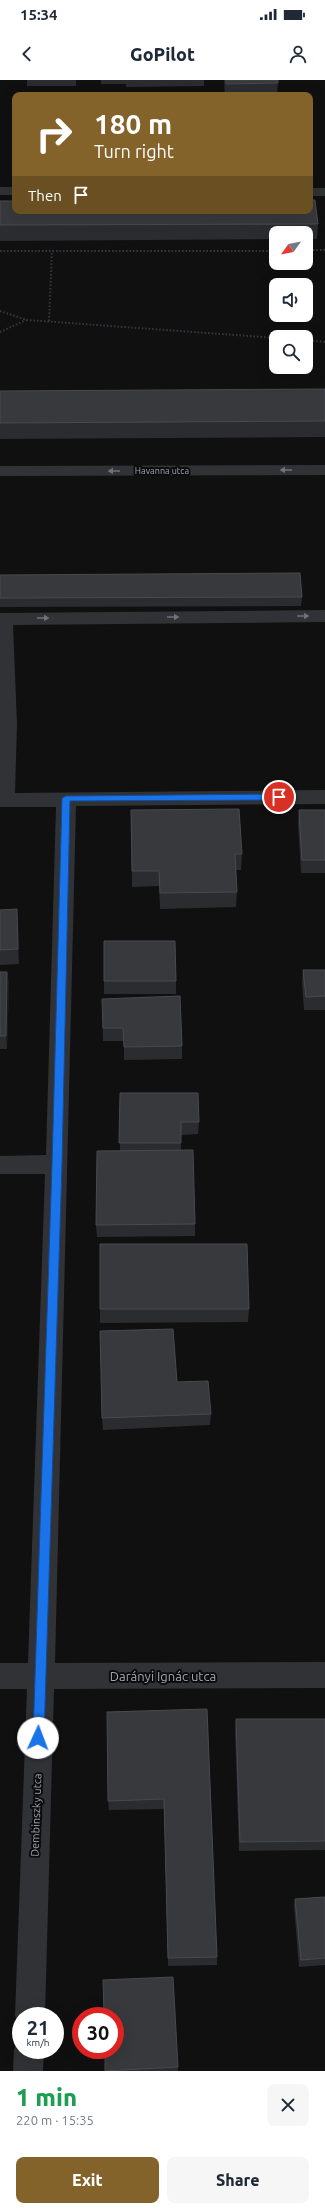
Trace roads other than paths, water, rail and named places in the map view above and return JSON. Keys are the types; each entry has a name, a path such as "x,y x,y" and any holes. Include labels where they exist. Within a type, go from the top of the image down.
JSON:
{"street":[{"path":"0,191 12,191"},
{"path":"313,192 325,192"},
{"name":"Havanna utca","path":"0,471 325,470"},
{"path":"325,616 2,619 7,724 3,800 66,798 325,797"},
{"name":"Dembinszky utca","path":"30,2007 57,1164 66,798"},
{"path":"0,1165 57,1164"},
{"name":"Darányi Ignác utca","path":"0,1676 325,1675"},
{"path":"28,2071 29,2059"}]}
